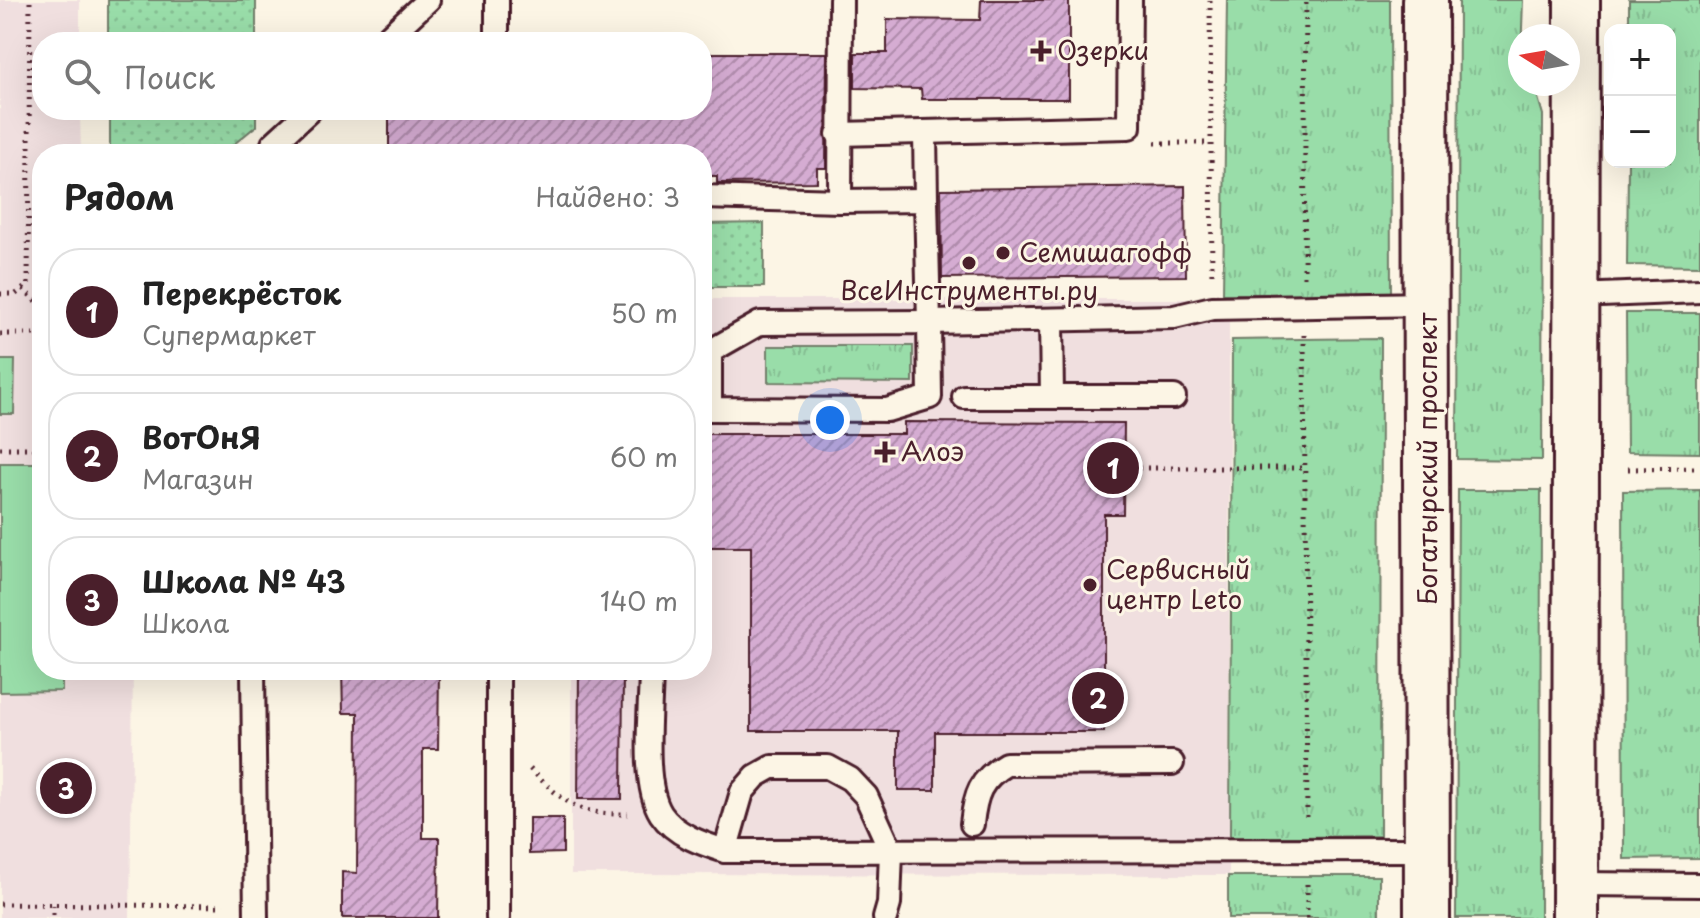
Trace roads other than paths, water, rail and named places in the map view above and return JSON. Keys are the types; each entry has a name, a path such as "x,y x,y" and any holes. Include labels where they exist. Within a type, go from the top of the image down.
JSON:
{"main road":[{"name":"Богатырский проспект","path":"1425,0 1427,918"},
{"path":"1575,901 1577,0"}],"lane":[{"path":"394,32 428,0"},
{"path":"497,0 497,32"},
{"path":"840,201 841,0"},
{"path":"838,134 1129,127 1130,0"},
{"path":"273,144 299,120"},
{"path":"712,409 887,410 930,397 925,133"},
{"path":"712,197 926,200"},
{"path":"1577,296 1700,291"},
{"path":"712,351 760,323 1174,317 1212,308 1428,304"},
{"path":"1051,320 1052,397"},
{"path":"964,397 1174,397"},
{"path":"253,680 254,912"},
{"path":"498,680 498,918"},
{"path":"651,680 650,777 661,814 691,839 725,851 1427,850"},
{"path":"972,824 974,798 985,776 1006,764 1172,763"},
{"path":"725,851 742,792 756,776 772,767 828,767 850,779 866,796 891,851 889,904 885,918"},
{"path":"1575,901 1700,885"}],"place":[{"name":"Озерки","path":"1041,51"},
{"name":"Семишагофф","path":"1003,253"},
{"name":"ВсеИнструменты.ру","path":"969,263"},
{"name":"Алоэ","path":"885,452"},
{"name":"Перекрёсток","path":"1113,468"},
{"name":"Сервисный центр Leto","path":"1090,585"},
{"name":"ВотОнЯ","path":"1098,698"},
{"name":"Школа № 43","path":"66,788"}]}
